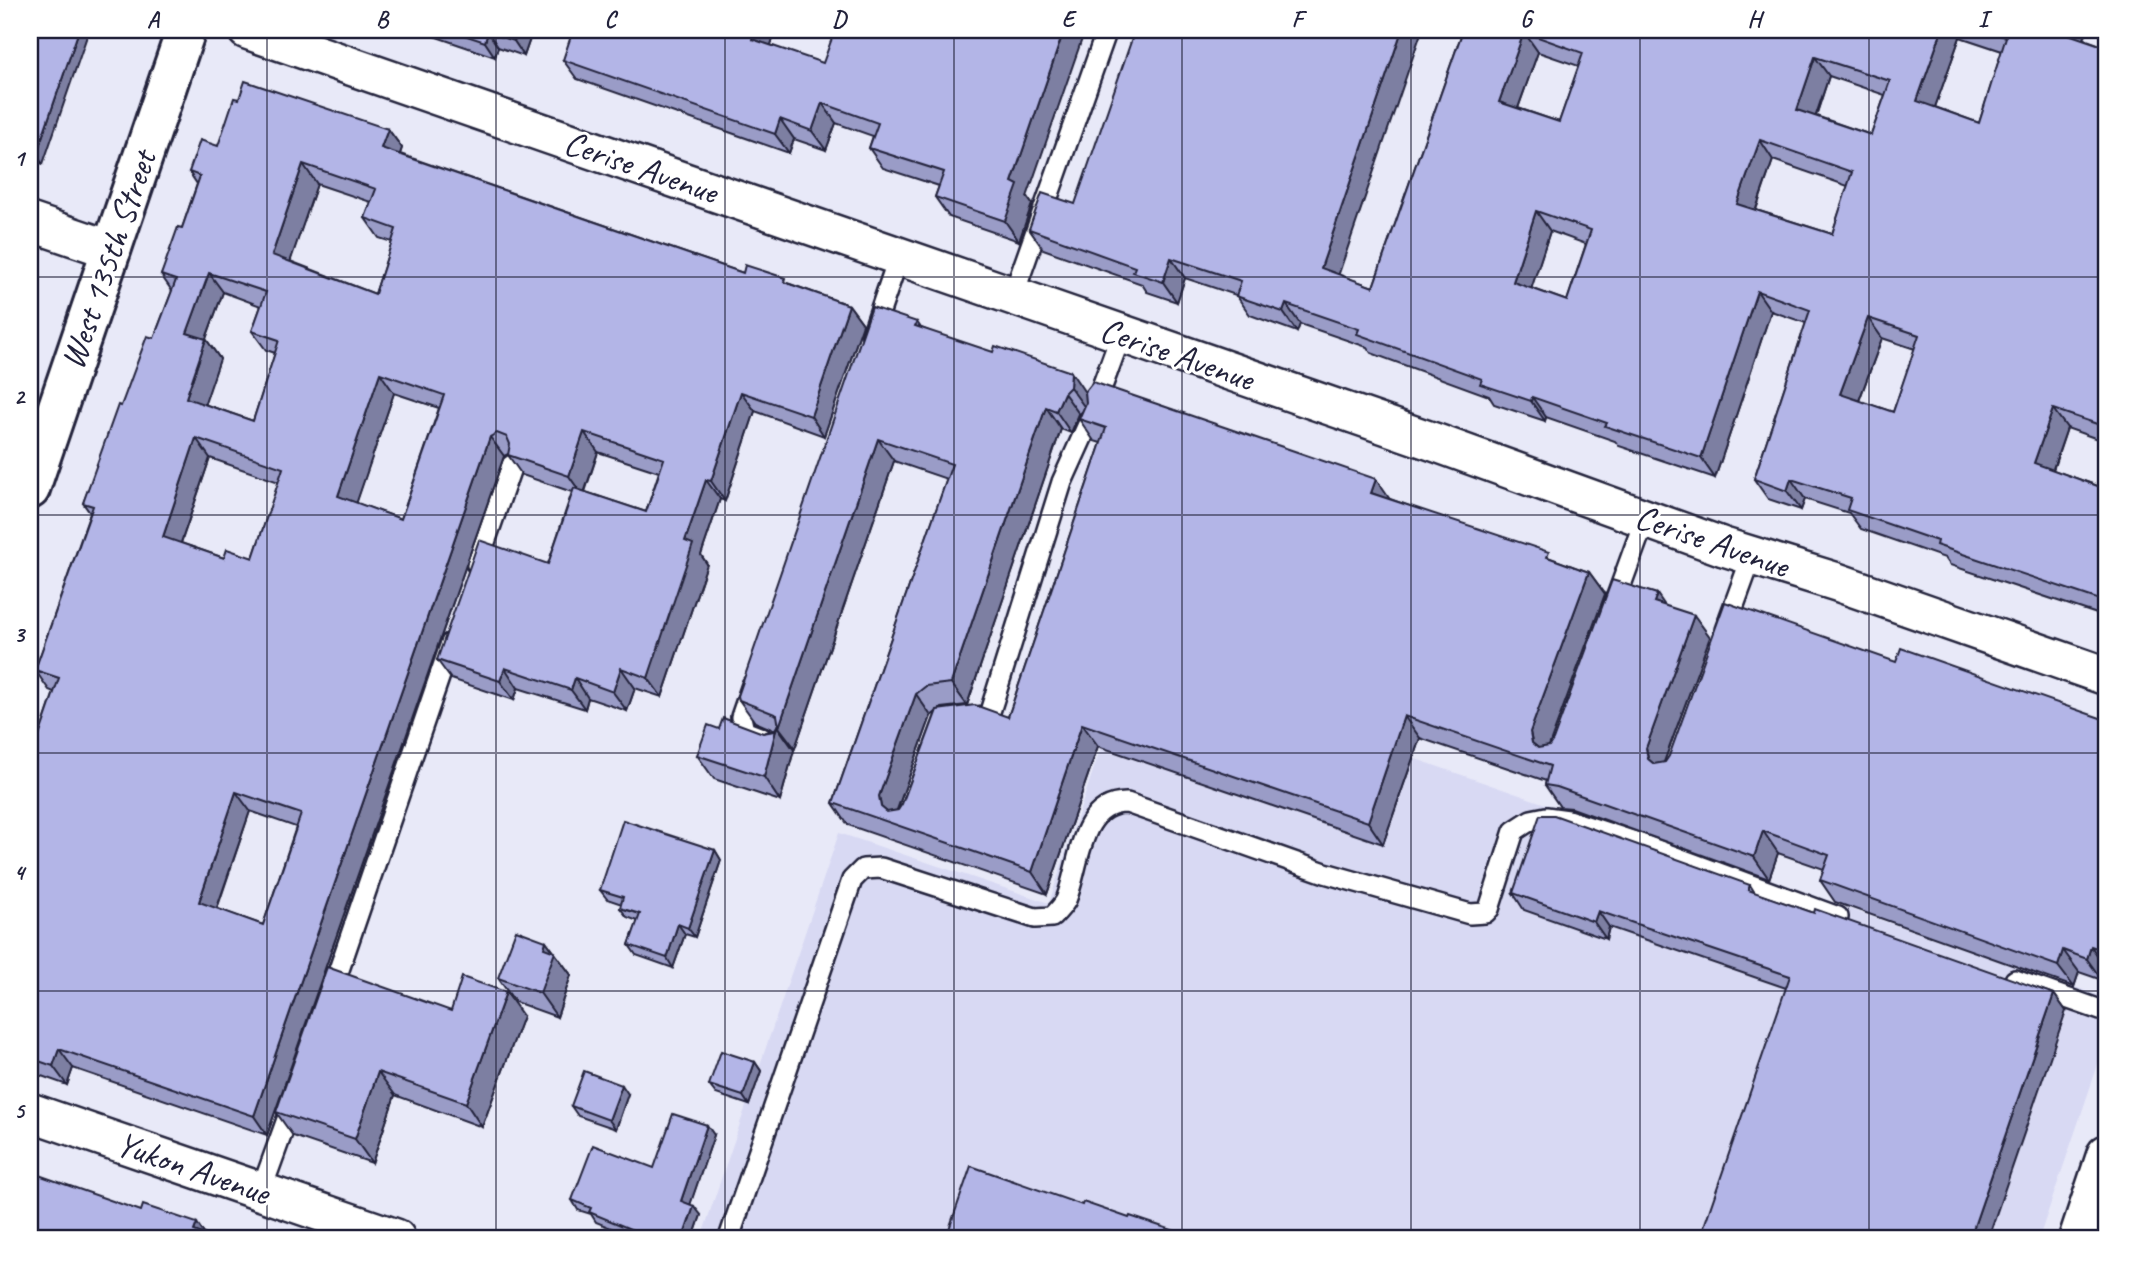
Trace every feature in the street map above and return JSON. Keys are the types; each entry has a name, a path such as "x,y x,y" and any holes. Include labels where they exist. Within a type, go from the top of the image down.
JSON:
{"street":[{"name":"West 135th Street","path":"30,489 186,30"},
{"name":"Cerise Avenue","path":"247,30 1645,519 2106,676"},
{"path":"30,222 112,250"},
{"name":"Yukon Avenue","path":"30,1112 396,1238"},
{"path":"2078,1238 2106,1154"}],"lane":[{"path":"1013,296 1107,30"},
{"path":"866,352 899,256"},
{"path":"956,717 989,715 1062,482 1093,411 1121,335"},
{"path":"471,582 512,465"},
{"path":"1608,620 1645,519"},
{"path":"1718,651 1752,555"},
{"path":"324,1013 458,621"},
{"path":"759,664 741,717 744,732 783,745"},
{"path":"729,1238 852,880 863,869 881,868 1035,918 1052,917 1065,902 1093,817 1106,807 1127,803 1325,873 1470,914 1485,913 1489,909 1514,831 1531,820 1546,817 1568,820 1632,841 1856,923"},
{"path":"2001,975 2106,1012"},
{"path":"261,1191 302,1077"}],"shaded area":[{"path":"1130,660 2106,998 2106,1041 2039,1238 701,1238 839,833 1049,903"}],"building":[{"path":"30,30 79,30 36,155 30,152"},
{"path":"449,30 518,30 514,41 488,32 485,42"},
{"path":"573,30 755,30 752,39 823,63 835,30 1064,30 1012,182 1018,185 1005,221 935,197 944,172 869,148 878,123 822,103 812,131 780,119 775,134 563,60"},
{"path":"1135,30 1402,30 1321,268 1373,287 1463,30 1942,30 1917,101 1979,123 2006,37 1984,30 2067,30 2065,33 2106,47 2106,427 2053,409 2034,463 2106,489 2106,602 1936,545 1937,541 1847,510 1851,498 1791,479 1787,491 1754,479 1810,310 1757,291 1701,458 1605,426 1607,423 1532,397 1531,401 1480,384 1482,379 1357,334 1359,329 1286,304 1283,312 1236,296 1241,281 1171,258 1163,282 1133,272 1135,267 1029,229 1042,193 1075,204","holes":["1524,32 1583,53 1559,122 1499,102","1815,57 1890,81 1871,135 1797,110","1760,140 1852,172 1832,234 1737,204","1536,211 1591,230 1567,301 1513,282","1868,318 1919,335 1893,412 1840,394"]},
{"path":"245,81 388,129 381,148 743,273 745,265 785,278 784,282 849,305 811,416 741,392 711,481 706,480 685,541 693,544 648,678 621,668 613,692 575,678 571,690 505,668 500,681 437,660 479,540 548,564 574,488 646,512 664,459 584,432 569,476 508,455 510,444 507,437 497,433 490,437 254,1116 59,1049 53,1066 30,1058 30,753 33,754 59,678 35,670 93,506 83,503 118,405 121,406 147,336 154,338 176,280 161,275 178,227 182,228 200,176 189,172 200,140 218,146 234,98 239,99","holes":["303,164 376,189 365,218 396,229 375,294 272,255","209,273 266,292 252,331 279,340 253,421 186,398 206,339 187,333","380,373 444,395 401,519 338,496","196,438 283,468 253,558 227,549 224,558 163,537","236,792 301,814 263,925 199,902"]},
{"path":"872,307 917,322 915,326 993,352 995,346 1071,372 1070,387 1064,393 1056,411 1046,407 951,683 926,686 916,694 879,796 881,807 887,812 898,810 902,804 937,710 975,705 1008,717 1106,428 1079,419 1086,403 1085,392 1093,382 1376,479 1371,493 1549,552 1547,557 1589,572 1530,732 1532,743 1538,748 1549,746 1553,740 1612,580 1657,594 1654,602 1694,615 1646,748 1648,759 1654,764 1665,762 1669,756 1725,602 1896,662 1901,648 2106,720 2106,922 2097,948 2091,946 2087,959 2063,950 2058,966 1820,880 1829,855 1763,831 1754,857 1545,785 1550,766 1404,716 1368,822 1082,724 1032,872 833,803 952,464 878,439 779,727 777,715 739,700 738,696"},
{"path":"723,718 763,733 774,731 777,726 764,777 697,755 708,725 719,729"},
{"path":"1540,815 1554,815 1750,885 1748,890 1814,913 1815,909 2054,994 1970,1238 1700,1238 1790,976 1598,911 1594,922 1513,893"},
{"path":"623,820 715,850 688,928 678,924 667,958 629,945 640,914 620,908 623,897 600,890"},
{"path":"516,930 546,941 544,948 555,952 540,993 498,978"},
{"path":"327,967 451,1011 462,977 506,992 466,1103 378,1072 355,1139 276,1112"},
{"path":"721,1051 755,1062 743,1096 709,1085"},
{"path":"584,1071 622,1085 609,1120 571,1106"},
{"path":"673,1114 707,1125 681,1201 694,1206 683,1238 630,1238 633,1230 589,1212 591,1208 572,1200 593,1145 654,1168"},
{"path":"971,1166 1082,1205 1083,1202 1196,1238 946,1238"},
{"path":"30,1172 141,1211 143,1205 197,1223 194,1231 214,1238 30,1238"}]}
